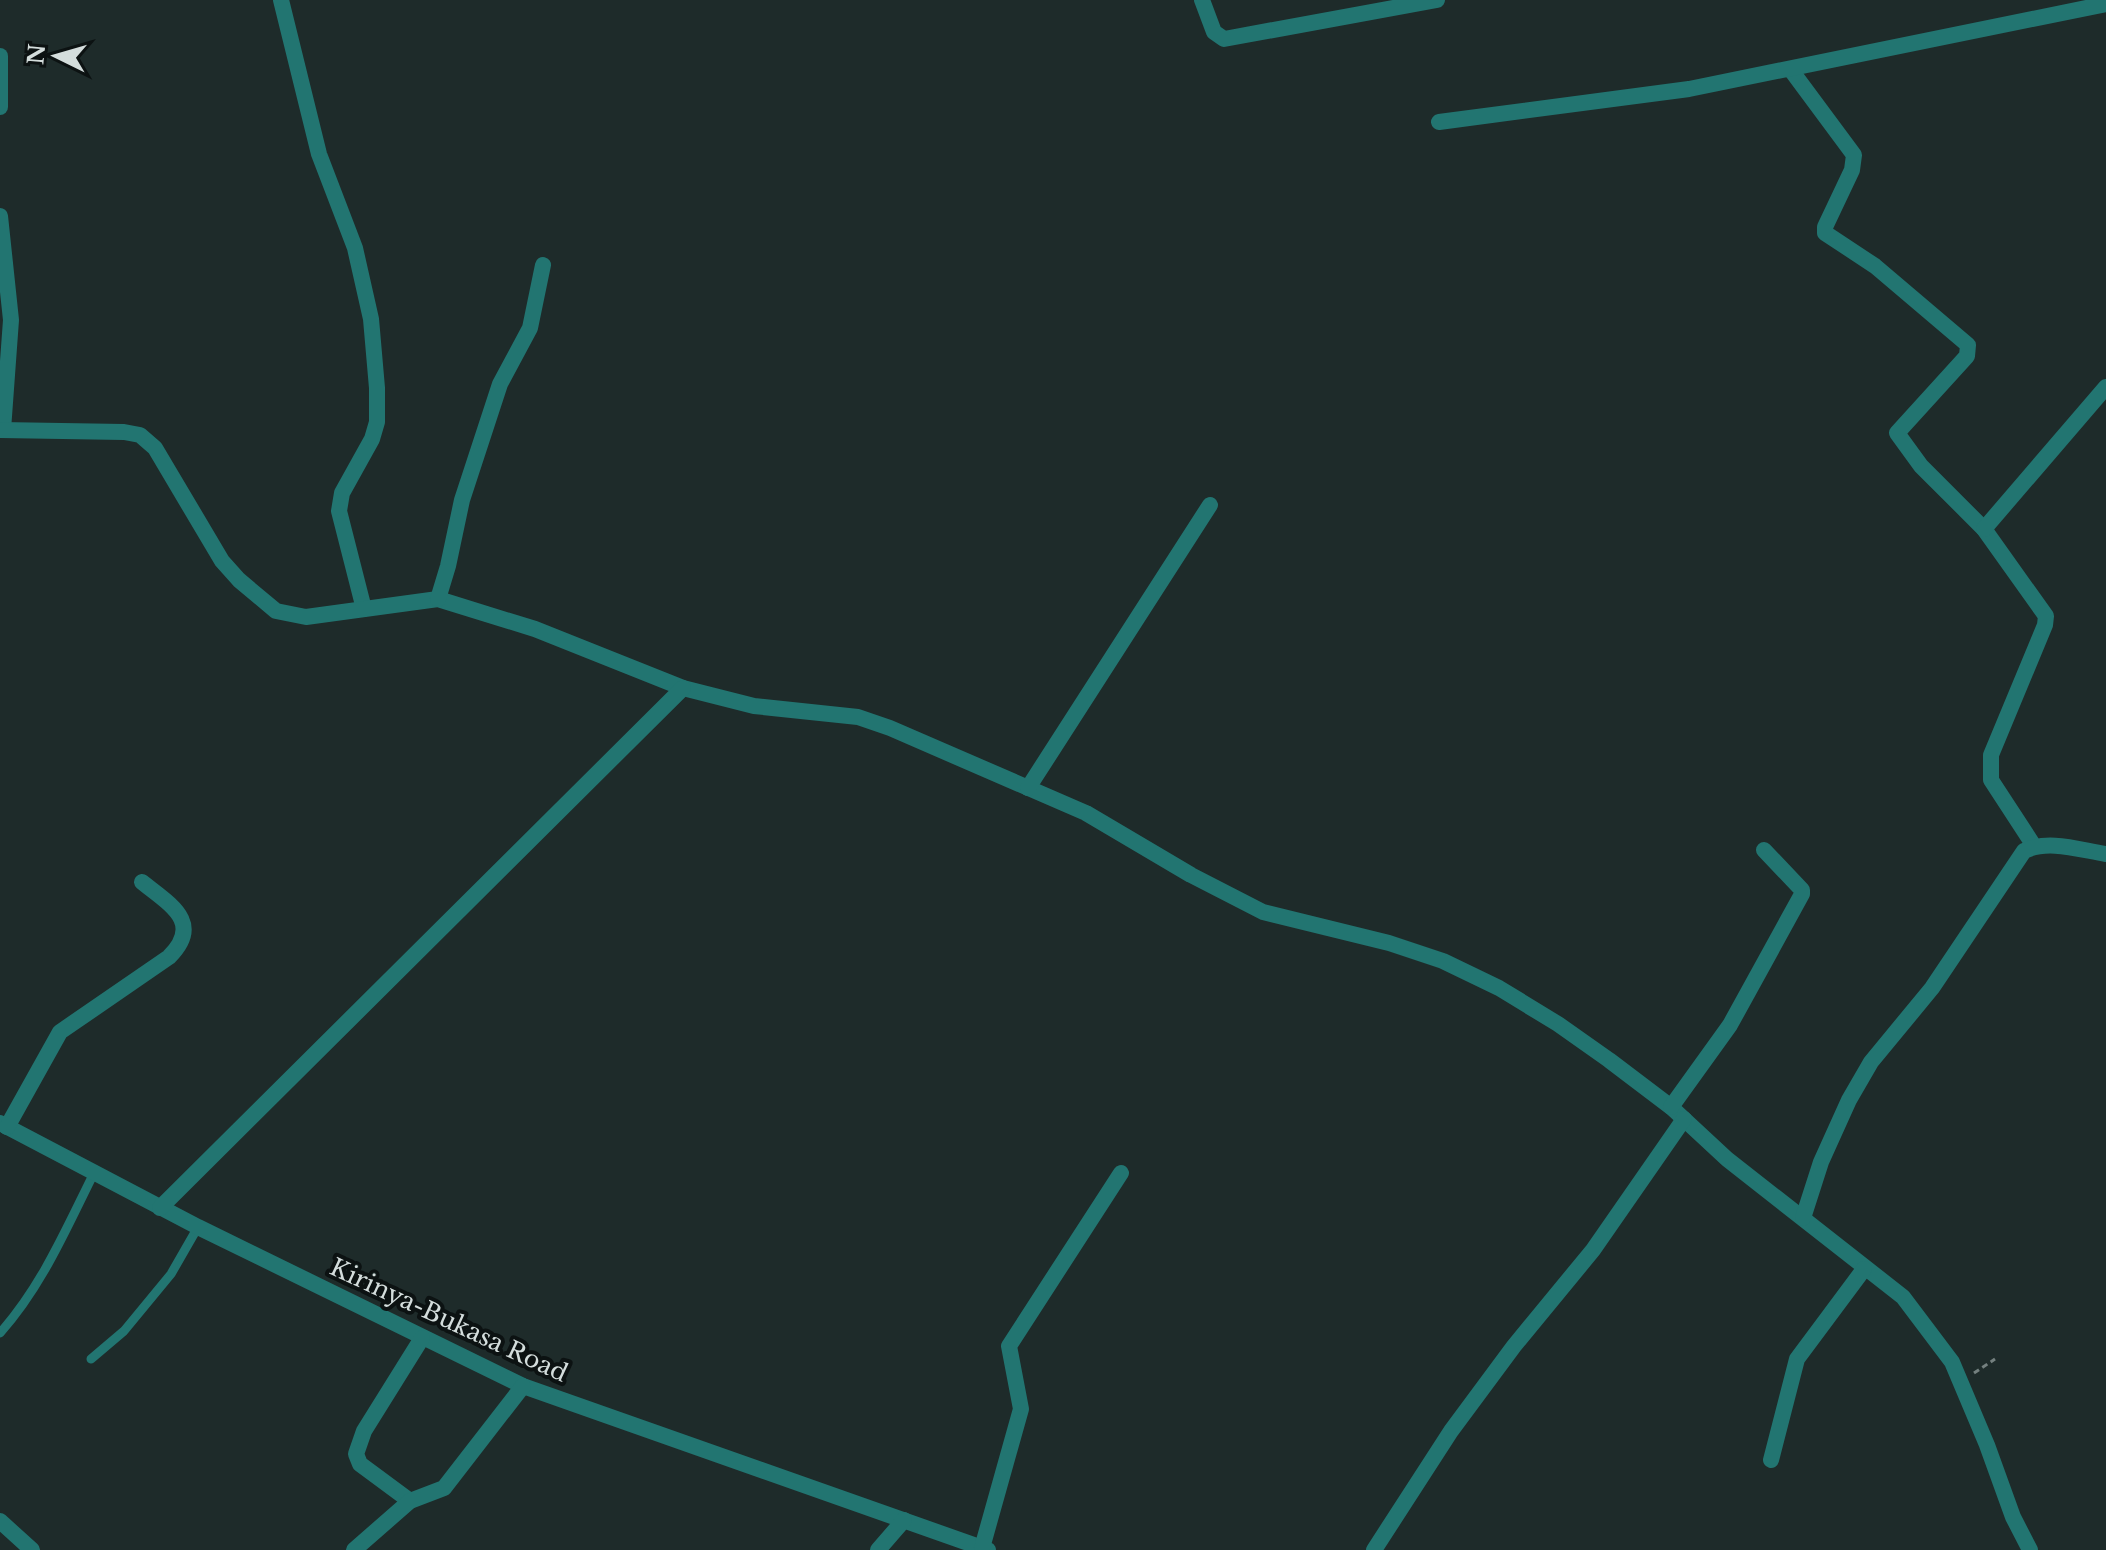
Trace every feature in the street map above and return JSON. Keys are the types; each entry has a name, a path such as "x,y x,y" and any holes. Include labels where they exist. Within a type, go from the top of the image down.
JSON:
{"street":[{"path":"281,0 319,154 355,248 371,319 377,422 372,439 342,493 339,511 364,609"},
{"path":"1202,0 1214,32 1224,39 1437,0"},
{"path":"1439,122 1689,89 2106,4"},
{"path":"0,56 0,107"},
{"path":"1791,70 1854,155 1852,170 1825,233 1875,266 1968,345 1967,356 1897,433 1921,466 1984,529 2047,620 1991,755 1989,770 1991,780 2034,846"},
{"path":"0,223 11,320 2,430 124,432 140,435 167,464 222,561 276,611 298,617 438,599 535,629 683,688 754,706 858,717 1086,813 1191,875 1263,912 1389,943 1443,961 1499,988 1558,1024 1678,1113 1727,1159 1903,1297 1952,1362 2013,1517 2030,1550"},
{"path":"438,599 462,500 500,384 530,328 543,265"},
{"path":"1984,529 2106,387"},
{"path":"1028,788 1210,505"},
{"path":"160,1208 683,688"},
{"path":"1803,1218 1821,1162 1849,1100 1871,1062 1932,988 2024,851 2034,846 2050,845 2106,854"},
{"path":"1374,1550 1451,1431 1514,1346 1593,1250 1730,1025 1802,894 1802,890 1764,850"},
{"path":"3,1125 60,1032 169,957 180,946 184,933 183,919 176,909 142,882"},
{"name":"Kirinya-Bukasa Road","path":"3,1125 160,1208 523,1386 985,1549"},
{"path":"985,1549 1021,1409 1009,1346 1121,1173"},
{"path":"1771,1460 1797,1359 1864,1269"},
{"path":"410,1501 360,1464 356,1454 364,1431 422,1338"},
{"path":"354,1550 410,1501 444,1488 523,1386"},
{"path":"878,1550 904,1520"},
{"path":"0,1521 32,1550"}],"lane":[{"path":"0,1333 24,1306 94,1173"},
{"path":"91,1359 124,1331 171,1274 198,1227"}],"path":[{"path":"1960,1381 1995,1359"}]}
